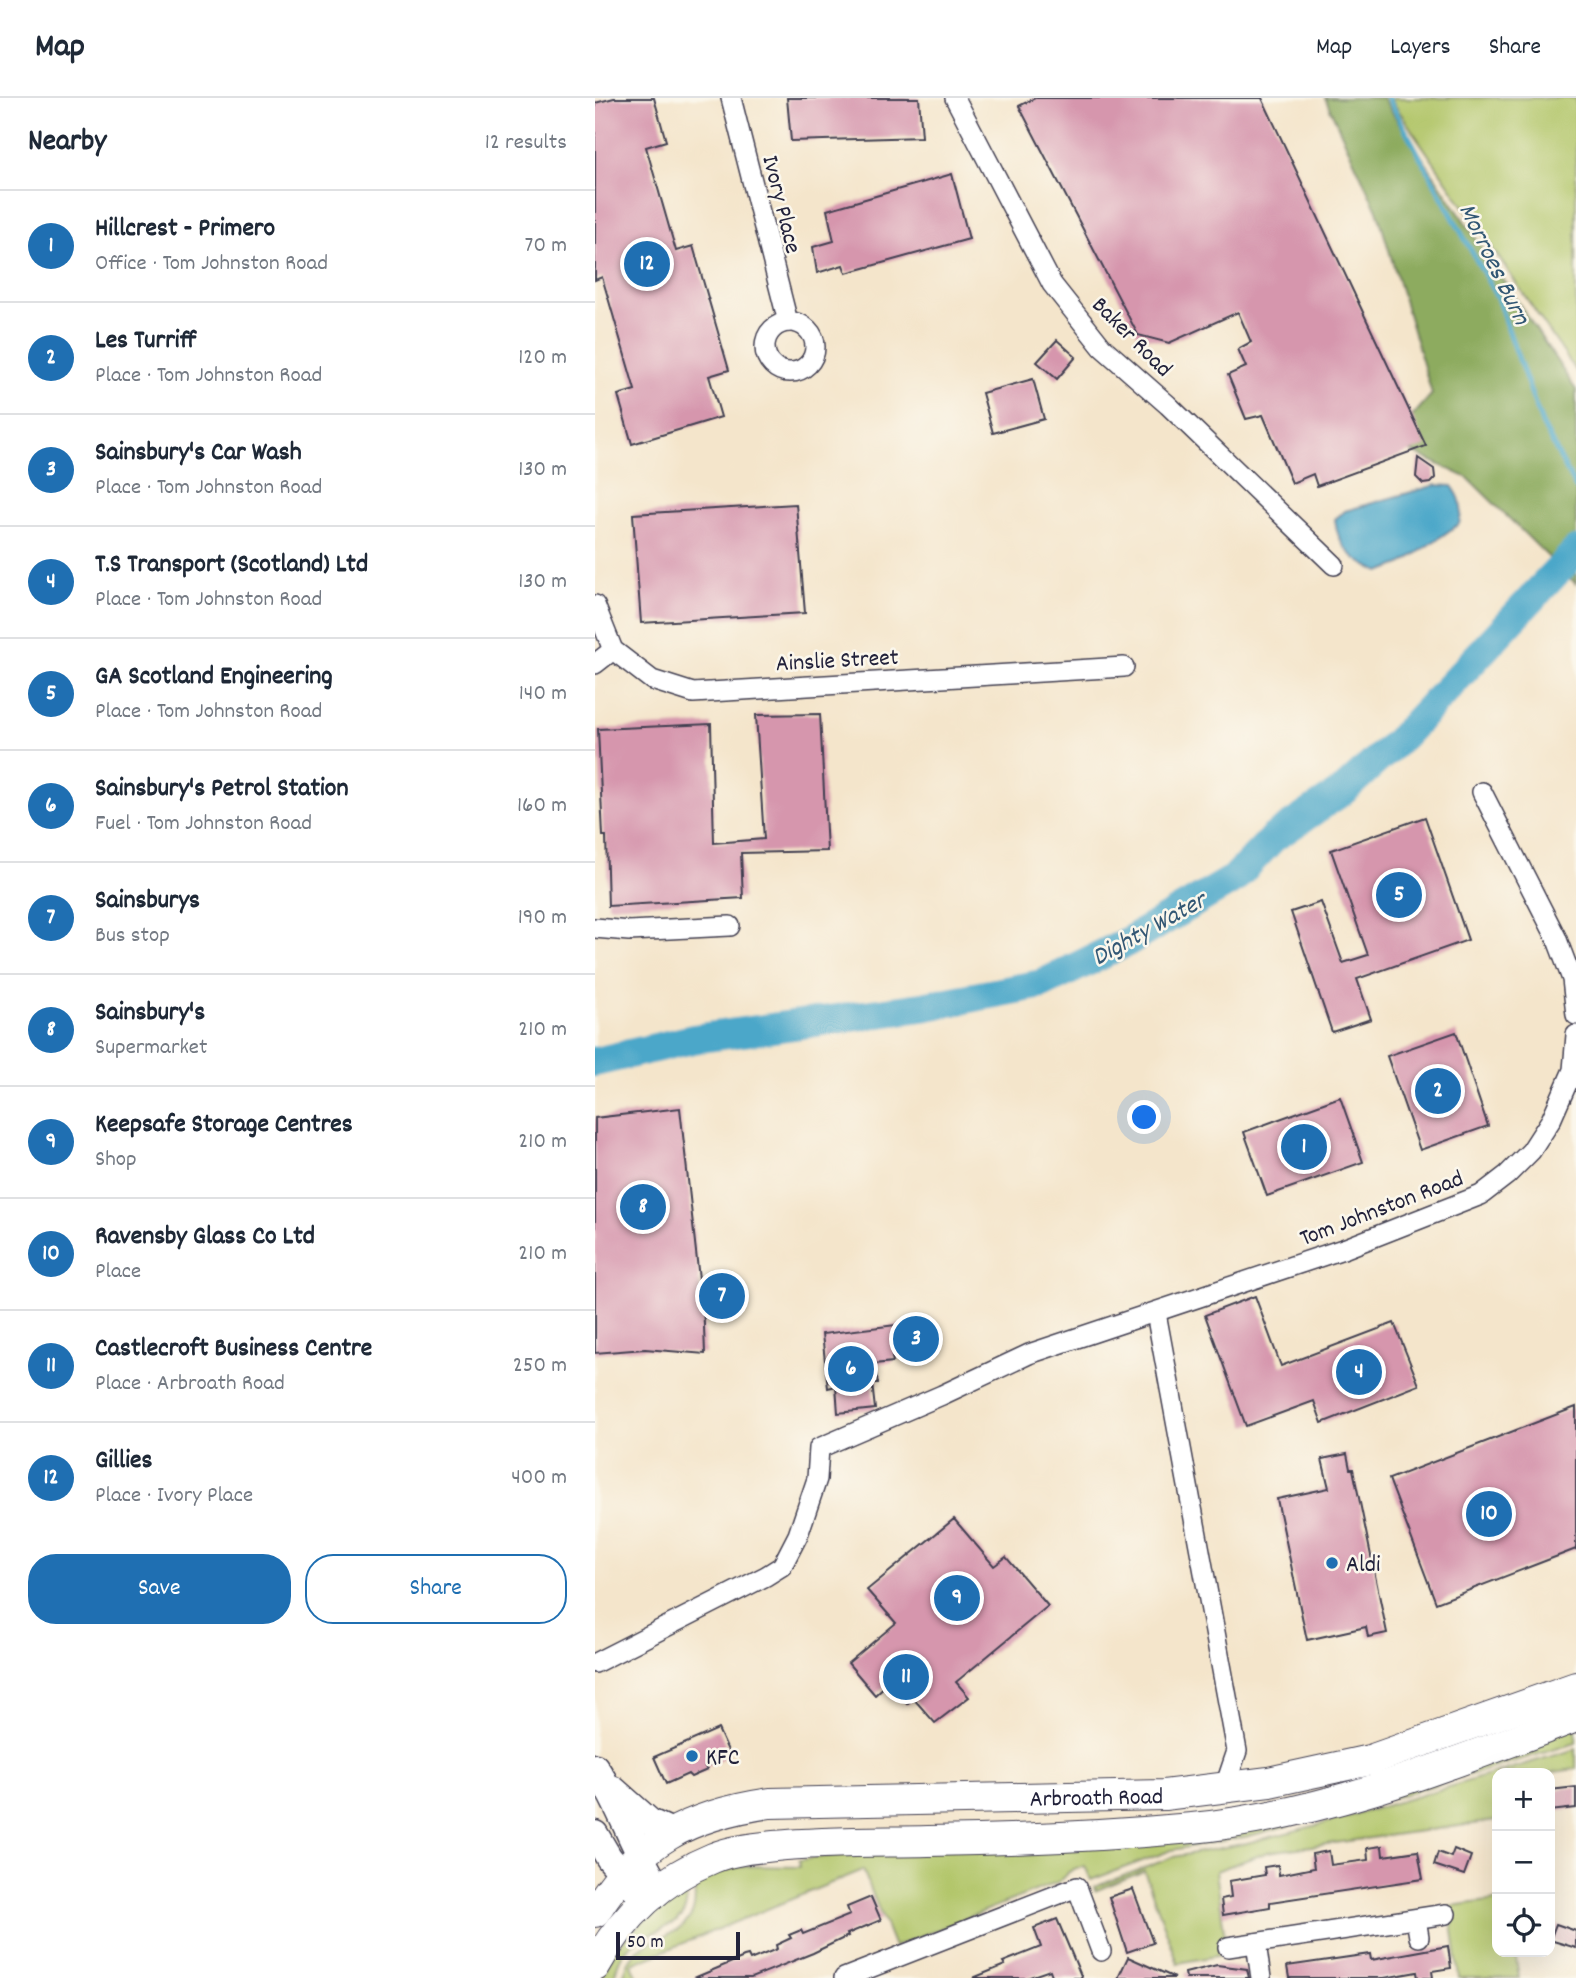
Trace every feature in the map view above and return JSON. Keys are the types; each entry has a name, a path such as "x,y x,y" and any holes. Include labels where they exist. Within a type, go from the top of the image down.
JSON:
{"main road":[{"name":"Arbroath Road","path":"595,1966 618,1928 642,1878 672,1832 729,1809 770,1803 1164,1795 1224,1789 1370,1760 1576,1688"},
{"name":"Arbroath Road","path":"595,1912 642,1878 700,1847 741,1837 767,1836 814,1842 1011,1840 1193,1828 1282,1814 1377,1790 1576,1717"},
{"path":"599,1781 649,1822 672,1832"},
{"path":"599,1781 642,1878"},
{"path":"595,1835 642,1878"}],"street":[{"name":"Ivory Place","path":"731,98 788,322"},
{"name":"Baker Road","path":"955,98 1052,284 1102,347 1168,405 1334,565"},
{"path":"595,605 613,650 595,664"},
{"name":"Ainslie Street","path":"613,650 652,680 693,693 1125,667"},
{"path":"1482,792 1556,937 1572,979 1576,1015"},
{"path":"595,928 629,931 730,926"},
{"name":"Tom Johnston Road","path":"595,1663 782,1566 798,1535 817,1479 819,1448 1029,1354 1346,1248 1481,1195 1507,1175 1531,1151 1551,1120 1573,1070 1576,1035"},
{"path":"1156,1313 1237,1751 1224,1789"},
{"path":"1237,1751 1269,1782"},
{"path":"844,1978 1077,1887 1101,1951"},
{"path":"1228,1947 1417,1928 1445,1914"},
{"path":"1256,1943 1261,1978"}],"green space":[{"path":"1325,98 1383,98 1576,390 1576,584 1468,478 1408,450 1383,450 1432,394 1377,210"},
{"path":"1390,98 1576,98 1576,371"},
{"path":"1576,1726 1576,1743 1379,1802 1245,1837 1172,1850 1091,1880 1085,1866 1068,1872 1060,1881 894,1947 863,1870 632,1964 638,1978 623,1978 635,1953 675,1932 691,1916 695,1896 694,1883 730,1868 800,1867 799,1860 879,1850 1198,1837"},
{"path":"1576,1749 1576,1769 1555,1772 1555,1768 1512,1768"},
{"path":"1492,1774 1492,1821 1268,1852 1216,1871 1227,1954 1178,1963 1144,1871 1095,1891 1094,1887 1173,1857 1247,1843 1341,1819"},
{"path":"684,1882 687,1900 684,1912 676,1921 630,1946 620,1959 614,1978 601,1978 617,1946"},
{"path":"1492,1901 1492,1957 1516,1957 1519,1978 1459,1978 1450,1906"}],"water":[{"path":"1436,485 1452,486 1455,491 1461,504 1459,524 1403,563 1380,572 1355,558 1339,538 1335,519 1345,511"}],"building":[{"path":"614,98 654,98 666,141 646,147 676,251 693,246 729,370 709,376 721,417 632,444 618,395 635,390 602,277 595,280 595,103"},
{"path":"787,98 919,98 922,137 791,141"},
{"path":"1035,98 1262,98 1426,446 1317,486 1313,474 1292,483 1263,415 1246,419 1228,375 1246,367 1238,349 1251,342 1238,312 1169,343 1138,335 1019,106"},
{"path":"952,174 969,239 846,273 843,265 817,273 813,247 834,241 827,210"},
{"path":"1057,340 1076,357 1057,379 1037,362"},
{"path":"1033,379 1044,419 993,433 982,393"},
{"path":"1418,458 1434,469 1435,478 1430,483 1423,484 1416,477"},
{"path":"796,504 805,613 641,623 633,514"},
{"path":"820,714 827,851 741,853 743,898 608,906 598,729 711,724 714,843 764,839 756,715"},
{"path":"1425,817 1468,940 1357,979 1371,1019 1332,1032 1291,912 1321,902 1343,963 1368,955 1331,850"},
{"path":"1456,1032 1488,1126 1420,1150 1387,1056"},
{"path":"1340,1097 1363,1162 1267,1196 1244,1132"},
{"path":"680,1108 703,1299 705,1354 645,1349 595,1353 595,1118"},
{"path":"1255,1296 1281,1366 1394,1323 1419,1385 1322,1423 1314,1401 1246,1426 1205,1315"},
{"path":"920,1322 924,1354 892,1357 893,1362 874,1364 878,1383 872,1383 875,1409 838,1413 836,1386 828,1388 822,1334"},
{"path":"1576,1407 1576,1549 1436,1603 1389,1479"},
{"name":"Aldi","path":"1347,1454 1350,1469 1353,1469 1387,1633 1368,1637 1366,1627 1307,1640 1277,1499 1329,1488 1322,1459"},
{"path":"954,1519 994,1566 1006,1557 1048,1606 956,1682 969,1697 935,1723 913,1698 907,1704 888,1683 875,1695 848,1663 896,1623 867,1590"},
{"name":"KFC","path":"718,1729 730,1755 705,1767 707,1770 691,1777 688,1774 666,1784 654,1757"},
{"path":"1576,1787 1576,1808 1555,1810 1555,1789"},
{"path":"1382,1846 1383,1856 1418,1851 1423,1879 1270,1902 1270,1907 1223,1915 1221,1899 1231,1897 1229,1881 1265,1875 1264,1867 1278,1865 1279,1875 1314,1868 1312,1854 1329,1851 1331,1865 1368,1860 1367,1848"},
{"path":"1454,1849 1471,1856 1464,1875 1434,1865 1438,1852 1451,1857"},
{"path":"1133,1889 1153,1943 1127,1952 1109,1897"},
{"path":"871,1897 881,1920 847,1934 848,1936 813,1953 751,1978 694,1978 744,1957 748,1956 750,1960 777,1949 776,1945 791,1938 789,1935 801,1930 803,1934 850,1915 847,1907"},
{"path":"1057,1919 1082,1978 1053,1978 1050,1970 1027,1978 973,1978 1005,1965 1003,1962 1041,1947 1034,1928"},
{"path":"1556,1924 1576,1931 1576,1948 1555,1942"},
{"path":"1448,1946 1451,1968 1432,1971 1433,1978 1418,1978 1417,1972 1384,1978 1289,1978 1287,1966 1370,1954 1371,1960"},
{"path":"1128,1957 1175,1978 1118,1978"},
{"path":"1217,1965 1247,1969 1249,1978 1186,1978 1185,1973"}],"waterway":[{"name":"Morroes Burn","path":"1388,98 1497,298 1542,424 1576,488"},
{"name":"Dighty Water","path":"595,1062 693,1039 922,1007 1042,984 1127,942 1234,879 1273,838 1344,790 1403,736 1576,551"}],"place":[{"name":"Gillies","path":"647,264"},
{"name":"GA Scotland Engineering","path":"1399,895"},
{"name":"Les Turriff","path":"1438,1091"},
{"name":"Hillcrest - Primero","path":"1304,1147"},
{"name":"Sainsbury's","path":"643,1207"},
{"name":"Sainsburys","path":"722,1296"},
{"name":"Sainsbury's Car Wash","path":"916,1339"},
{"name":"Sainsbury's Petrol Station","path":"851,1369"},
{"name":"T.S Transport (Scotland) Ltd","path":"1359,1372"},
{"name":"Ravensby Glass Co Ltd","path":"1489,1514"},
{"name":"Aldi","path":"1332,1563"},
{"name":"Keepsafe Storage Centres","path":"957,1598"},
{"name":"Castlecroft Business Centre","path":"906,1677"},
{"name":"KFC","path":"692,1756"}]}
